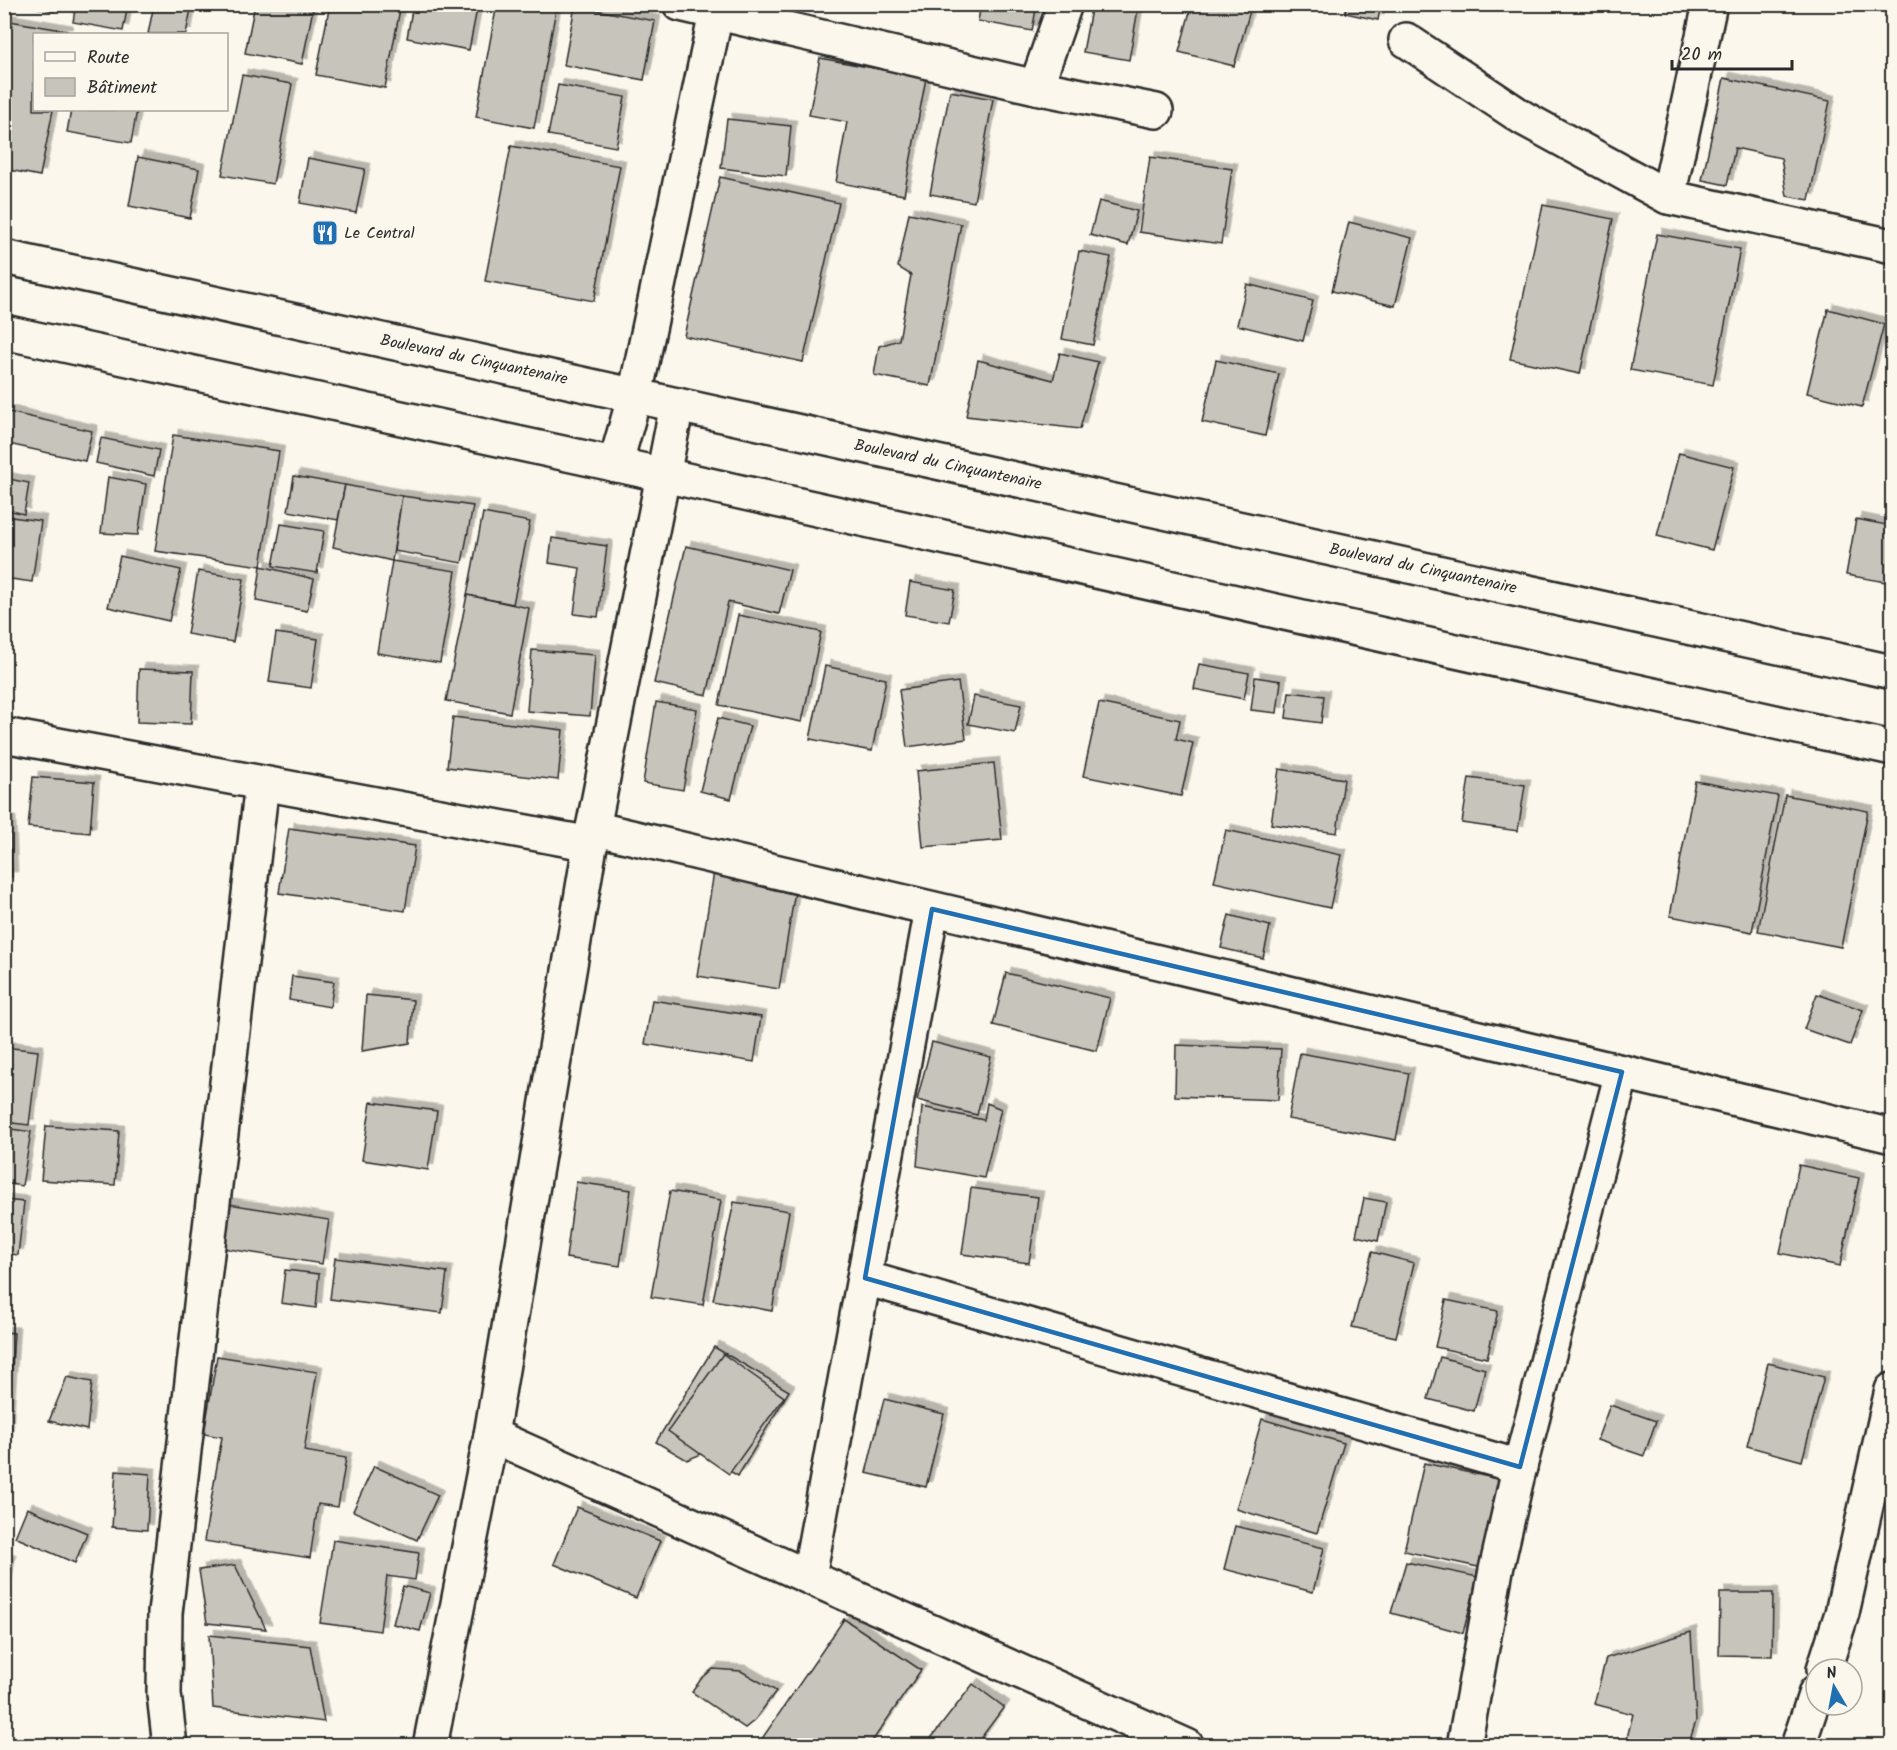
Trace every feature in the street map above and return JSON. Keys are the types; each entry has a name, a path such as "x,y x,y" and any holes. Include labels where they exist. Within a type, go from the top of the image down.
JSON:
{"street":[{"path":"680,4 717,9 1036,87 1156,111"},
{"path":"1036,87 1065,4"},
{"path":"1668,197 1710,4"},
{"path":"615,465 634,395 717,9"},
{"path":"1406,40 1523,118 1668,197 1893,246"},
{"name":"Boulevard du Cinquantenaire","path":"4,257 1893,672"},
{"path":"4,332 664,475 1893,748"},
{"path":"430,1746 491,1435 592,836 677,405"},
{"path":"4,735 262,783 592,836 932,909 1893,1136"},
{"path":"170,1746 164,1694 165,1613 262,783"},
{"path":"809,1576 932,909"},
{"path":"1464,1746 1496,1570 1520,1467 1622,1072"},
{"path":"865,1278 1520,1467"},
{"path":"1828,1657 1842,1613 1893,1390"},
{"path":"491,1435 1187,1746"},
{"path":"1798,1746 1808,1717"}],"highlighted area":[{"path":"932,909 1622,1072 1520,1467 865,1278"}],"building":[{"path":"21,4 55,4 54,11"},
{"path":"76,4 128,4 123,31 73,22"},
{"path":"154,4 192,4 186,33 148,33"},
{"path":"255,4 314,4 302,64 245,53"},
{"path":"330,4 401,4 385,88 316,75"},
{"path":"413,4 478,4 469,50 407,38"},
{"path":"497,4 557,4 534,128 476,117"},
{"path":"981,4 1037,4 1032,31 978,21"},
{"path":"1092,4 1139,4 1129,60 1083,52"},
{"path":"1192,4 1252,4 1234,66 1179,52"},
{"path":"1347,4 1381,4 1378,20 1345,13"},
{"path":"575,6 655,21 644,80 564,65"},
{"path":"4,20 67,31 67,33 33,33 33,111 53,111 40,176 4,169"},
{"path":"820,58 926,78 904,195 836,182 847,122 809,115"},
{"path":"242,75 292,84 273,184 222,175"},
{"path":"1724,78 1830,101 1809,200 1787,196 1781,158 1735,148 1727,185 1702,180"},
{"path":"558,85 625,97 616,147 548,135"},
{"path":"950,91 993,99 974,202 930,194"},
{"path":"71,111 137,111 131,143 67,132"},
{"path":"727,119 791,126 786,176 721,168"},
{"path":"511,146 620,166 594,301 485,281"},
{"path":"138,157 199,169 190,218 129,206"},
{"path":"1150,157 1232,169 1221,244 1139,232"},
{"path":"308,158 365,169 356,213 300,203"},
{"path":"720,177 839,203 803,362 684,336"},
{"path":"1099,201 1137,211 1128,245 1090,235"},
{"path":"1543,205 1613,219 1580,374 1510,359"},
{"path":"909,213 961,224 930,386 874,375 879,346 899,340 911,275 898,267"},
{"path":"1349,222 1412,238 1395,306 1332,291"},
{"path":"1657,234 1740,249 1713,385 1630,370"},
{"path":"1079,251 1111,257 1093,345 1062,339"},
{"path":"1247,284 1313,301 1303,341 1237,325"},
{"path":"1828,309 1884,324 1862,407 1807,393"},
{"path":"1060,353 1098,362 1080,429 966,416 978,360 1053,380"},
{"path":"1216,360 1279,374 1265,436 1202,422"},
{"path":"4,411 92,431 85,461 4,443"},
{"path":"173,435 279,451 261,566 155,551"},
{"path":"101,438 159,450 154,476 96,463"},
{"path":"1679,453 1734,467 1712,550 1657,536"},
{"path":"294,476 345,485 338,520 288,511"},
{"path":"108,477 146,484 138,535 101,533"},
{"path":"4,478 29,483 24,514 4,509"},
{"path":"345,485 402,496 392,561 333,547"},
{"path":"402,496 473,506 462,563 394,551"},
{"path":"483,513 530,522 513,604 467,595"},
{"path":"4,516 41,521 32,582 4,578"},
{"path":"1856,519 1892,526 1892,583 1846,575"},
{"path":"281,524 324,531 317,573 273,566"},
{"path":"552,538 607,546 598,617 574,614 580,568 549,563"},
{"path":"686,546 790,570 779,614 728,602 707,695 654,683"},
{"path":"120,556 181,570 169,621 108,607"},
{"path":"392,561 456,571 440,663 377,653"},
{"path":"261,566 314,579 307,611 256,601"},
{"path":"198,571 244,579 233,642 187,634"},
{"path":"910,582 955,590 949,622 905,615"},
{"path":"467,595 529,608 510,713 446,701"},
{"path":"738,615 821,632 802,722 719,705"},
{"path":"276,633 318,639 311,688 269,682"},
{"path":"532,650 595,655 590,716 527,711"},
{"path":"1199,664 1249,673 1244,699 1194,689"},
{"path":"825,666 886,679 872,751 810,739"},
{"path":"139,669 193,671 191,724 137,722"},
{"path":"1255,677 1281,681 1277,713 1251,710"},
{"path":"958,682 966,739 907,747 899,690"},
{"path":"1289,692 1324,696 1321,723 1286,718"},
{"path":"974,696 1021,705 1015,733 968,724"},
{"path":"656,702 697,709 683,790 643,783"},
{"path":"1099,703 1180,720 1176,739 1193,743 1181,796 1083,776"},
{"path":"453,717 563,730 558,780 447,767"},
{"path":"718,718 750,726 731,799 700,791"},
{"path":"994,763 1002,840 923,847 916,771"},
{"path":"1279,769 1344,779 1337,833 1271,824"},
{"path":"33,777 94,782 90,833 28,827"},
{"path":"1469,778 1525,785 1518,831 1462,823"},
{"path":"1695,781 1778,796 1752,932 1670,916"},
{"path":"1785,795 1868,811 1841,947 1758,931"},
{"path":"4,822 10,822 12,877 4,877"},
{"path":"289,828 415,846 405,911 279,893"},
{"path":"1226,830 1341,855 1330,908 1214,882"},
{"path":"714,872 796,885 779,989 697,976"},
{"path":"1229,915 1270,926 1263,958 1221,948"},
{"path":"1006,973 1110,998 1097,1051 993,1025"},
{"path":"292,976 334,982 330,1007 289,1000"},
{"path":"1817,994 1863,1010 1850,1045 1804,1029"},
{"path":"366,995 413,1000 410,1043 362,1051"},
{"path":"652,1000 761,1017 754,1062 645,1044"},
{"path":"932,1042 991,1057 977,1115 917,1100"},
{"path":"1176,1045 1281,1049 1278,1100 1175,1096"},
{"path":"4,1047 38,1051 29,1125 4,1122"},
{"path":"1300,1053 1409,1073 1396,1140 1288,1119"},
{"path":"371,1102 437,1111 428,1170 362,1160"},
{"path":"987,1103 1001,1109 984,1178 917,1166 922,1107 984,1120"},
{"path":"46,1126 119,1131 115,1185 41,1180"},
{"path":"4,1128 31,1132 22,1186 4,1183"},
{"path":"1799,1165 1859,1178 1840,1266 1780,1253"},
{"path":"576,1182 631,1190 620,1266 566,1258"},
{"path":"971,1188 1038,1197 1029,1263 962,1254"},
{"path":"670,1191 721,1200 703,1305 651,1297"},
{"path":"1364,1198 1386,1202 1378,1241 1356,1236"},
{"path":"4,1200 24,1202 18,1255 4,1253"},
{"path":"734,1202 789,1211 772,1311 713,1300"},
{"path":"223,1203 329,1220 322,1264 216,1247"},
{"path":"1372,1252 1414,1263 1396,1337 1352,1327"},
{"path":"335,1258 447,1272 442,1313 330,1299"},
{"path":"285,1270 319,1274 316,1308 281,1303"},
{"path":"1446,1300 1498,1311 1487,1358 1435,1347"},
{"path":"4,1332 14,1333 7,1440 4,1439"},
{"path":"714,1347 789,1391 738,1476 701,1454 687,1460 656,1442"},
{"path":"723,1354 784,1397 729,1474 668,1431"},
{"path":"217,1356 317,1372 304,1451 346,1458 338,1507 318,1504 310,1558 204,1541 222,1437 204,1434"},
{"path":"1440,1357 1485,1369 1474,1411 1428,1399"},
{"path":"1768,1363 1824,1377 1802,1461 1747,1446"},
{"path":"67,1377 92,1382 87,1430 49,1421"},
{"path":"884,1399 944,1414 926,1487 866,1473"},
{"path":"1610,1405 1656,1421 1644,1456 1597,1440"},
{"path":"1262,1419 1344,1443 1317,1533 1236,1509"},
{"path":"1424,1463 1512,1482 1492,1570 1404,1551"},
{"path":"374,1466 438,1495 417,1540 353,1511"},
{"path":"116,1471 150,1474 147,1530 112,1527"},
{"path":"577,1507 660,1541 636,1598 554,1564"},
{"path":"27,1508 87,1533 75,1563 15,1537"},
{"path":"1235,1526 1324,1548 1313,1592 1224,1569"},
{"path":"333,1540 419,1553 415,1580 387,1576 380,1631 320,1623"},
{"path":"4,1559 10,1560 4,1598"},
{"path":"1406,1562 1478,1577 1463,1633 1391,1613"},
{"path":"235,1565 266,1629 207,1623 199,1570"},
{"path":"403,1586 430,1593 420,1631 393,1624"},
{"path":"1720,1593 1773,1593 1772,1656 1719,1655"},
{"path":"844,1619 921,1670 869,1746 768,1746 761,1740"},
{"path":"1691,1632 1696,1721 1688,1746 1625,1746 1633,1714 1594,1704 1606,1658"},
{"path":"209,1635 310,1646 324,1722 213,1708"},
{"path":"713,1669 741,1671 776,1691 755,1720 745,1728 692,1692 701,1679"},
{"path":"973,1684 1004,1707 975,1746 925,1746"}],"place":[{"name":"Le Central","path":"325,233"}]}
